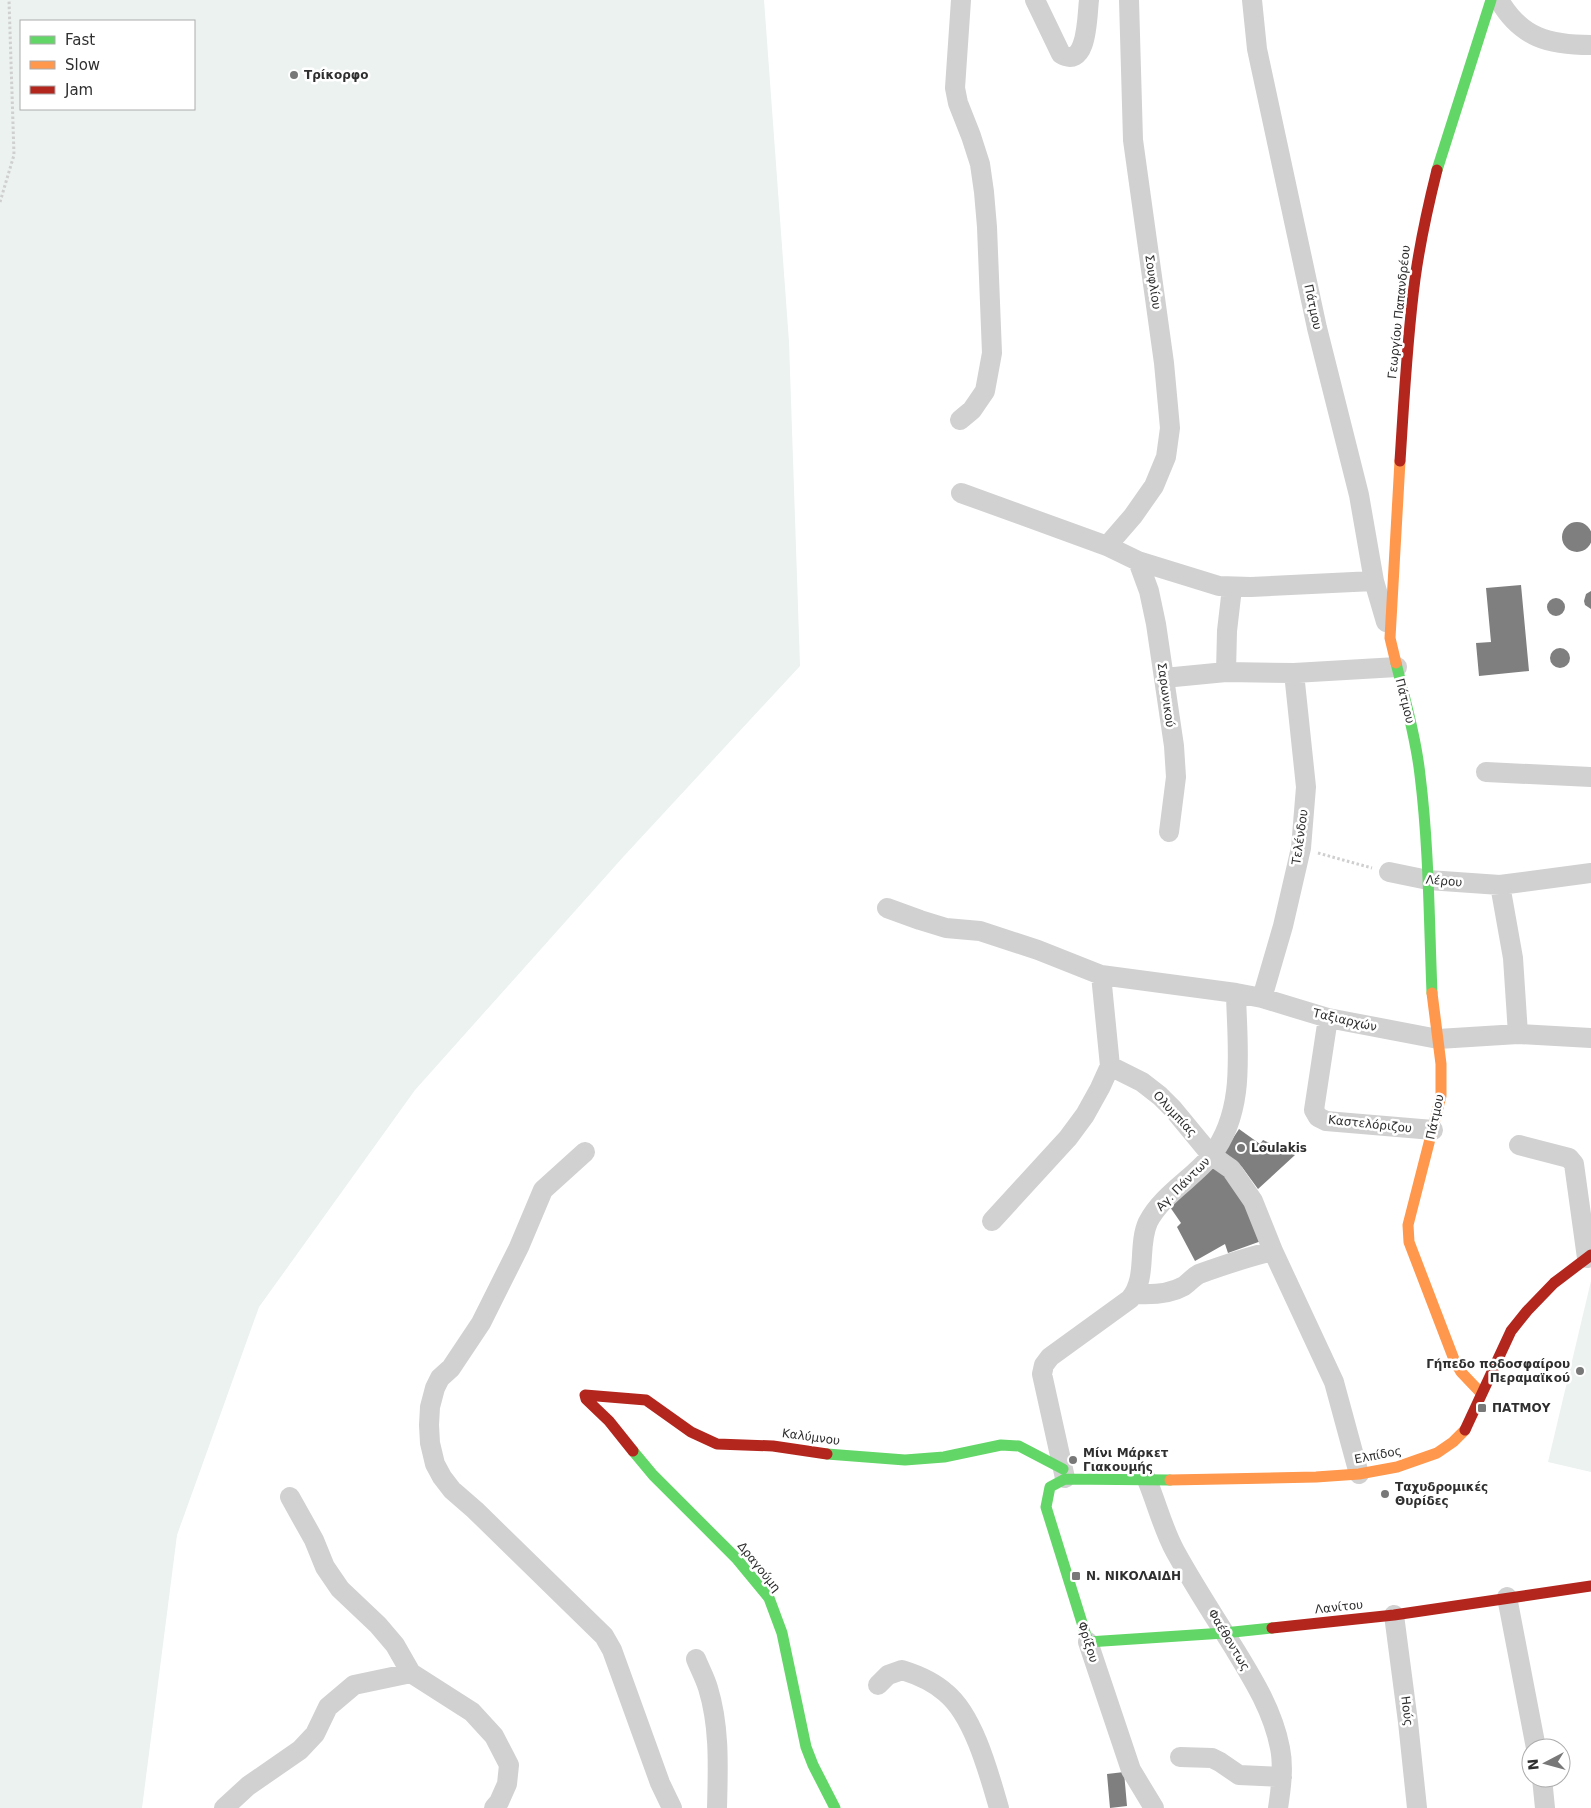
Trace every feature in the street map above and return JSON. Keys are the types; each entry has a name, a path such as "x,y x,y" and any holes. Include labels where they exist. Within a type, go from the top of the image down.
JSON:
{"street":[{"path":"960,420 972,410 985,391 992,353 984,192 980,164 958,103 955,88 961,0"},
{"path":"1035,0 1061,54 1066,57 1072,57 1080,51 1086,31 1089,0"},
{"name":"Σουφλίου","path":"1108,546 1154,486 1166,457 1170,428 1164,362 1134,140 1129,0"},
{"name":"Πάτμου","path":"1252,0 1257,49 1317,328 1359,495 1374,581 1413,734 1420,775 1428,880 1432,993 1441,1064 1441,1096 1408,1225 1409,1242 1455,1362 1461,1372 1481,1393"},
{"name":"Γεωργίου Παπανδρέου","path":"1390,638 1405,380 1415,278 1425,219 1439,160 1492,0"},
{"path":"1499,0 1508,15 1526,32 1553,42 1591,45"},
{"path":"961,493 1108,546 1138,561 1219,586 1232,588 1374,581"},
{"name":"Σαρωνικού","path":"1138,561 1154,616 1174,746 1176,777 1169,832"},
{"path":"1226,672 1227,631 1232,588"},
{"path":"1164,678 1226,672 1294,672 1397,668"},
{"name":"Τελένδου","path":"1262,998 1283,926 1301,848 1306,787 1294,672"},
{"path":"1486,772 1591,777"},
{"name":"Λέρου","path":"1389,872 1428,880 1500,885 1591,874"},
{"path":"1500,885 1513,958 1518,1034"},
{"name":"Ταξιαρχών","path":"887,908 946,928 980,931 1038,950 1101,975 1236,993 1262,998 1328,1018 1438,1039 1518,1034 1591,1038"},
{"path":"992,1221 1068,1138 1089,1108 1110,1066 1101,975"},
{"name":"Αγ. Πάντων","path":"1135,1294 1139,1283 1144,1233 1154,1212 1212,1155 1230,1123 1237,1092 1236,993"},
{"name":"Καστελόριζου","path":"1328,1018 1314,1110 1318,1117 1326,1121 1433,1130"},
{"name":"Ολυμπίας","path":"1110,1066 1142,1082 1160,1096 1212,1155 1231,1169 1253,1201 1273,1251 1334,1382 1359,1474"},
{"path":"1519,1144 1569,1158 1574,1164 1589,1257"},
{"path":"585,1152 544,1190 519,1247 481,1322 451,1368 440,1378 430,1407 430,1443 435,1464 452,1490 475,1510 604,1636 612,1650 660,1783 672,1808"},
{"path":"1064,1474 1042,1374 1044,1365 1050,1357 1135,1294 1167,1292 1183,1286 1196,1276 1249,1256 1273,1251"},
{"name":"Ελπίδος","path":"1064,1474 1147,1480 1316,1477 1359,1474 1397,1467 1437,1452 1454,1442 1466,1429 1511,1331 1554,1283 1589,1257"},
{"name":"Καλύμνου","path":"599,1413 586,1399 585,1395 646,1400 691,1432 717,1444 773,1446 830,1454 906,1460 944,1457 1001,1445 1019,1446 1064,1474"},
{"name":"Δραγούμη","path":"599,1413 618,1432 653,1475 736,1558 769,1598 782,1633 806,1747 834,1808"},
{"name":"Φρίξου","path":"1064,1474 1050,1487 1046,1507 1088,1642 1131,1770 1154,1808"},
{"name":"Φαέθοντως","path":"1147,1480 1174,1550 1260,1691 1280,1748 1282,1777 1278,1808"},
{"path":"290,1498 314,1540 325,1567 340,1589 378,1625 395,1645 411,1672 472,1712 494,1736 509,1765 507,1784 499,1802 494,1808"},
{"name":"Λανίτου","path":"1088,1642 1224,1633 1394,1615 1591,1586"},
{"path":"1507,1597 1534,1738"},
{"name":"Ηούς","path":"1394,1615 1417,1808"},
{"path":"696,1659 708,1686 714,1712 718,1769 716,1808"},
{"path":"878,1685 888,1675 902,1670 932,1682 948,1694 959,1708 975,1737 986,1763 999,1808"},
{"path":"224,1808 248,1786 300,1750 315,1734 328,1707 354,1685 411,1672"},
{"path":"1180,1757 1212,1758 1239,1776 1282,1777"},
{"path":"1543,1788 1545,1808"}],"path":[{"path":"0,202 14,155 9,0"},
{"path":"1301,848 1389,872"}],"shaded area":[{"path":"0,0 764,0 789,342 800,666 624,856 415,1090 259,1307 177,1535 142,1808 0,1808"},
{"name":"Γήπεδο ποδοσφαίρου Περαμαϊκού","path":"1591,1281 1591,1472 1548,1462"}],"building":[{"path":"1577,522 1583,523 1591,531 1591,543 1583,551 1577,552 1571,551 1563,543 1562,537 1563,531 1571,523"},
{"path":"1521,585 1529,671 1479,676 1476,643 1491,642 1486,588"},
{"path":"1591,591 1591,609 1585,605 1584,601 1586,594"},
{"path":"1556,598 1562,601 1565,607 1562,613 1556,616 1550,613 1547,607 1550,601"},
{"path":"1560,648 1567,651 1570,658 1567,665 1560,668 1553,665 1550,658 1553,651"},
{"path":"1239,1129 1260,1144 1263,1140 1295,1155 1258,1189 1242,1167 1224,1152"},
{"path":"1212,1165 1228,1176 1264,1240 1228,1253 1225,1244 1195,1261 1177,1227 1181,1223 1170,1207"},
{"path":"1124,1772 1127,1806 1110,1808 1107,1774"}],"traffic: fast":[{"path":"1437,170 1491,0"},
{"path":"1396,663 1416,747 1423,802 1432,993"},
{"path":"827,1454 905,1460 944,1457 1001,1445 1019,1446 1063,1469"},
{"path":"633,1451 653,1475 736,1558 769,1598 782,1633 806,1747 835,1808"},
{"path":"1170,1480 1065,1479 1050,1487 1046,1507 1088,1642 1272,1628"}],"traffic: slow":[{"path":"1396,663 1390,638 1400,461"},
{"path":"1432,993 1441,1064 1441,1096 1408,1225 1409,1242 1455,1362 1461,1372 1481,1393"},
{"path":"1170,1480 1316,1477 1359,1474 1397,1467 1437,1453 1453,1442 1465,1430"}],"traffic: jam":[{"path":"1400,461 1412,302 1419,251 1437,170"},
{"path":"1465,1430 1511,1331 1554,1283 1591,1255"},
{"path":"633,1451 609,1421 586,1399 585,1395 646,1400 691,1432 717,1444 773,1446 827,1454"},
{"path":"1272,1628 1394,1615 1591,1586"}],"place":[{"name":"Τρίκορφο","path":"294,75"},
{"name":"Loulakis","path":"1241,1148"},
{"name":"Γήπεδο ποδοσφαίρου Περαμαϊκού","path":"1580,1371"},
{"name":"ΠΑΤΜΟΥ","path":"1482,1408"},
{"name":"Μίνι Μάρκετ Γιακουμής","path":"1073,1460"},
{"name":"Ταχυδρομικές Θυρίδες","path":"1385,1494"},
{"name":"Ν. ΝΙΚΟΛΑΙΔΗ","path":"1076,1576"}]}
